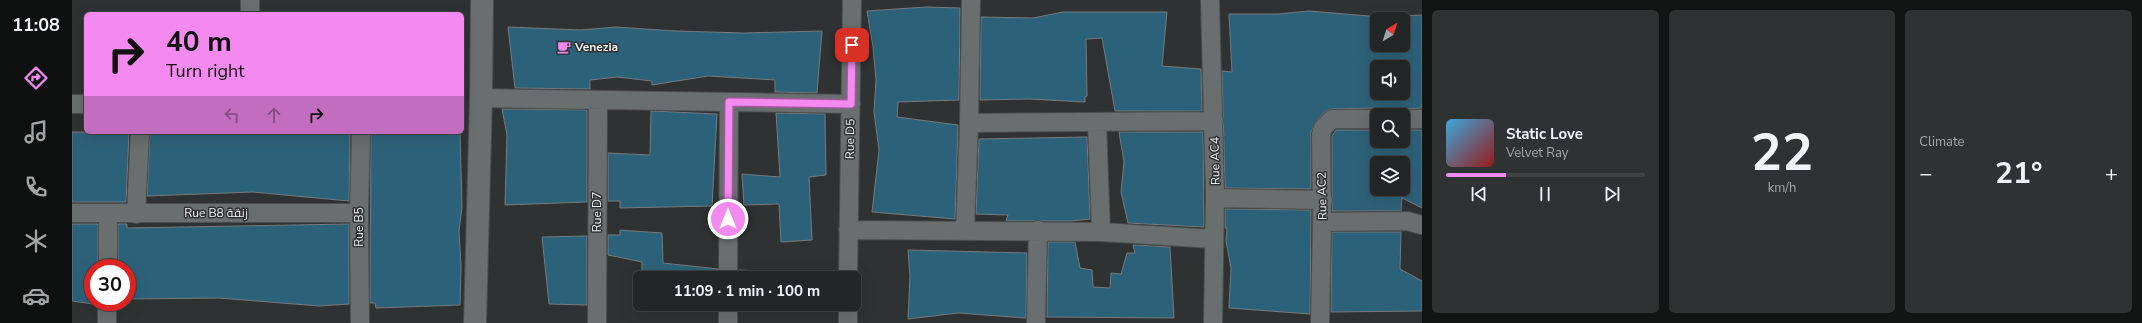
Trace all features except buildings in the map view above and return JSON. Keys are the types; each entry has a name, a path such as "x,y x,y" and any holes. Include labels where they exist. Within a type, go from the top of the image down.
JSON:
{"main road":[{"path":"475,323 482,98 482,0"}],"street":[{"path":"250,0 250,12"},
{"name":"Rue D5","path":"848,271 852,0"},
{"path":"965,231 969,124 971,0"},
{"name":"Rue AC4","path":"1210,0 1215,198 1213,323"},
{"path":"482,98 851,104"},
{"name":"Rue D7","path":"597,323 598,100"},
{"path":"728,271 729,102"},
{"path":"72,104 84,104"},
{"name":"Rue AC2","path":"1320,323 1323,200 1321,135 1323,128 1332,119 1370,119"},
{"path":"1410,119 1422,119"},
{"path":"969,124 1214,121"},
{"path":"1097,122 1101,232"},
{"path":"136,214 140,134"},
{"name":"Rue B5","path":"360,323 359,213 361,134"},
{"path":"1215,198 1323,200"},
{"name":"Rue B8 زنقة","path":"72,213 359,213"},
{"path":"108,213 108,259"},
{"path":"1322,222 1407,221 1422,225"},
{"path":"848,230 1038,230 1101,232 1214,239"},
{"path":"1036,323 1038,230"},
{"path":"107,311 107,323"},
{"path":"728,311 728,323"},
{"path":"848,311 848,323"}],"place":[{"name":"Venezia","path":"564,47"}],"route":[{"path":"728,219 729,102 851,104 852,45"}]}
